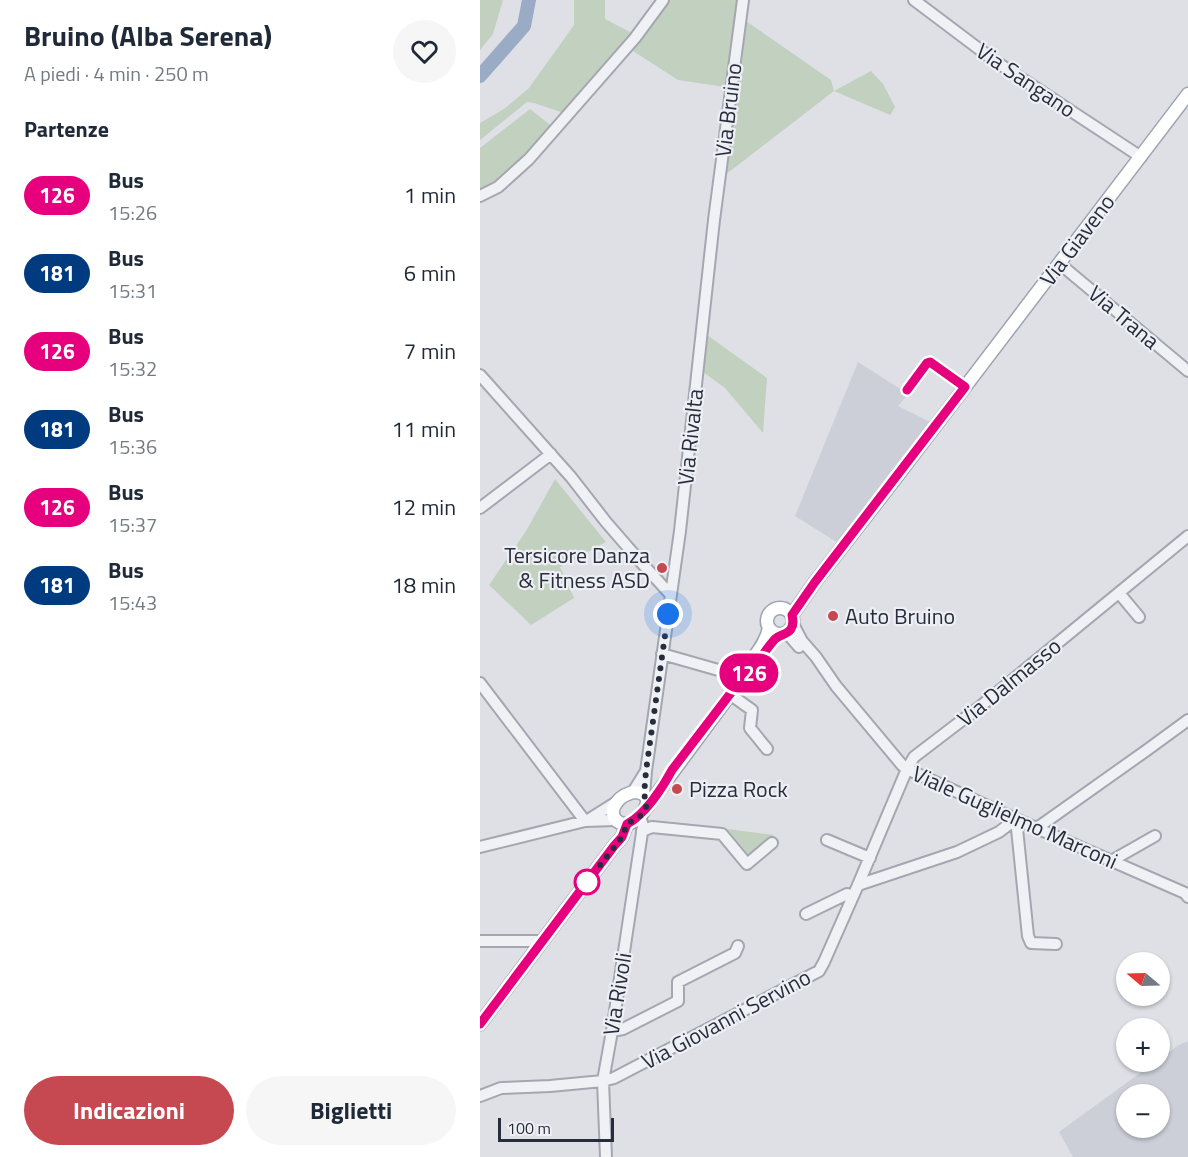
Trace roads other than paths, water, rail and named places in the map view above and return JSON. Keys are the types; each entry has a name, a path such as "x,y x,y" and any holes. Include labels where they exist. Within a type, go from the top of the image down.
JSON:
{"main road":[{"name":"Via Giaveno","path":"784,624 1188,94"},
{"path":"480,1024 614,846 620,822 664,784 672,770 731,695 767,638 784,624"},
{"path":"620,822 613,816 615,803 625,795 641,802"}],"street":[{"path":"480,196 498,187 529,159 635,38 663,0"},
{"name":"Via Bruino","path":"714,220 743,0"},
{"name":"Via Sangano","path":"914,0 995,61 1141,156"},
{"name":"Via Rivalta","path":"641,802 680,531 714,220"},
{"name":"Via Trana","path":"1060,264 1188,371"},
{"path":"907,390 930,362 965,387"},
{"path":"480,375 571,477 606,522 670,594"},
{"path":"480,392 490,385"},
{"path":"480,508 551,454"},
{"name":"Via Dalmasso","path":"858,885 914,757 982,705 1188,536"},
{"path":"1119,593 1139,616"},
{"name":"Viale Guglielmo Marconi","path":"784,624 907,769 1185,893 1188,897"},
{"path":"662,654 743,677"},
{"path":"480,683 585,822"},
{"path":"731,695 752,710 750,729 767,749"},
{"path":"1037,828 1188,720"},
{"name":"Via Rivoli","path":"606,1157 603,1082 642,831 641,802"},
{"path":"585,822 615,803"},
{"path":"858,885 957,852 999,832 1016,819"},
{"path":"1016,819 1028,936 1031,943 1056,944"},
{"path":"480,836 484,847 585,822 620,822 642,831 652,827 722,834 747,864 771,843"},
{"path":"1111,861 1155,836"},
{"path":"827,840 870,858"},
{"name":"Via Giovanni Servino","path":"480,1096 501,1088 603,1082 614,1078 819,971 858,885"},
{"path":"806,914 847,894 853,896"},
{"path":"480,941 543,940"},
{"path":"612,1031 623,1029 678,1001 678,982 735,953 738,946"}],"waterway":[{"path":"480,76 524,26 529,0"}],"place":[{"name":"Tersicore Danza & Fitness ASD","path":"662,568"},
{"name":"Auto Bruino","path":"833,616"},
{"name":"Pizza Rock","path":"677,789"}]}
